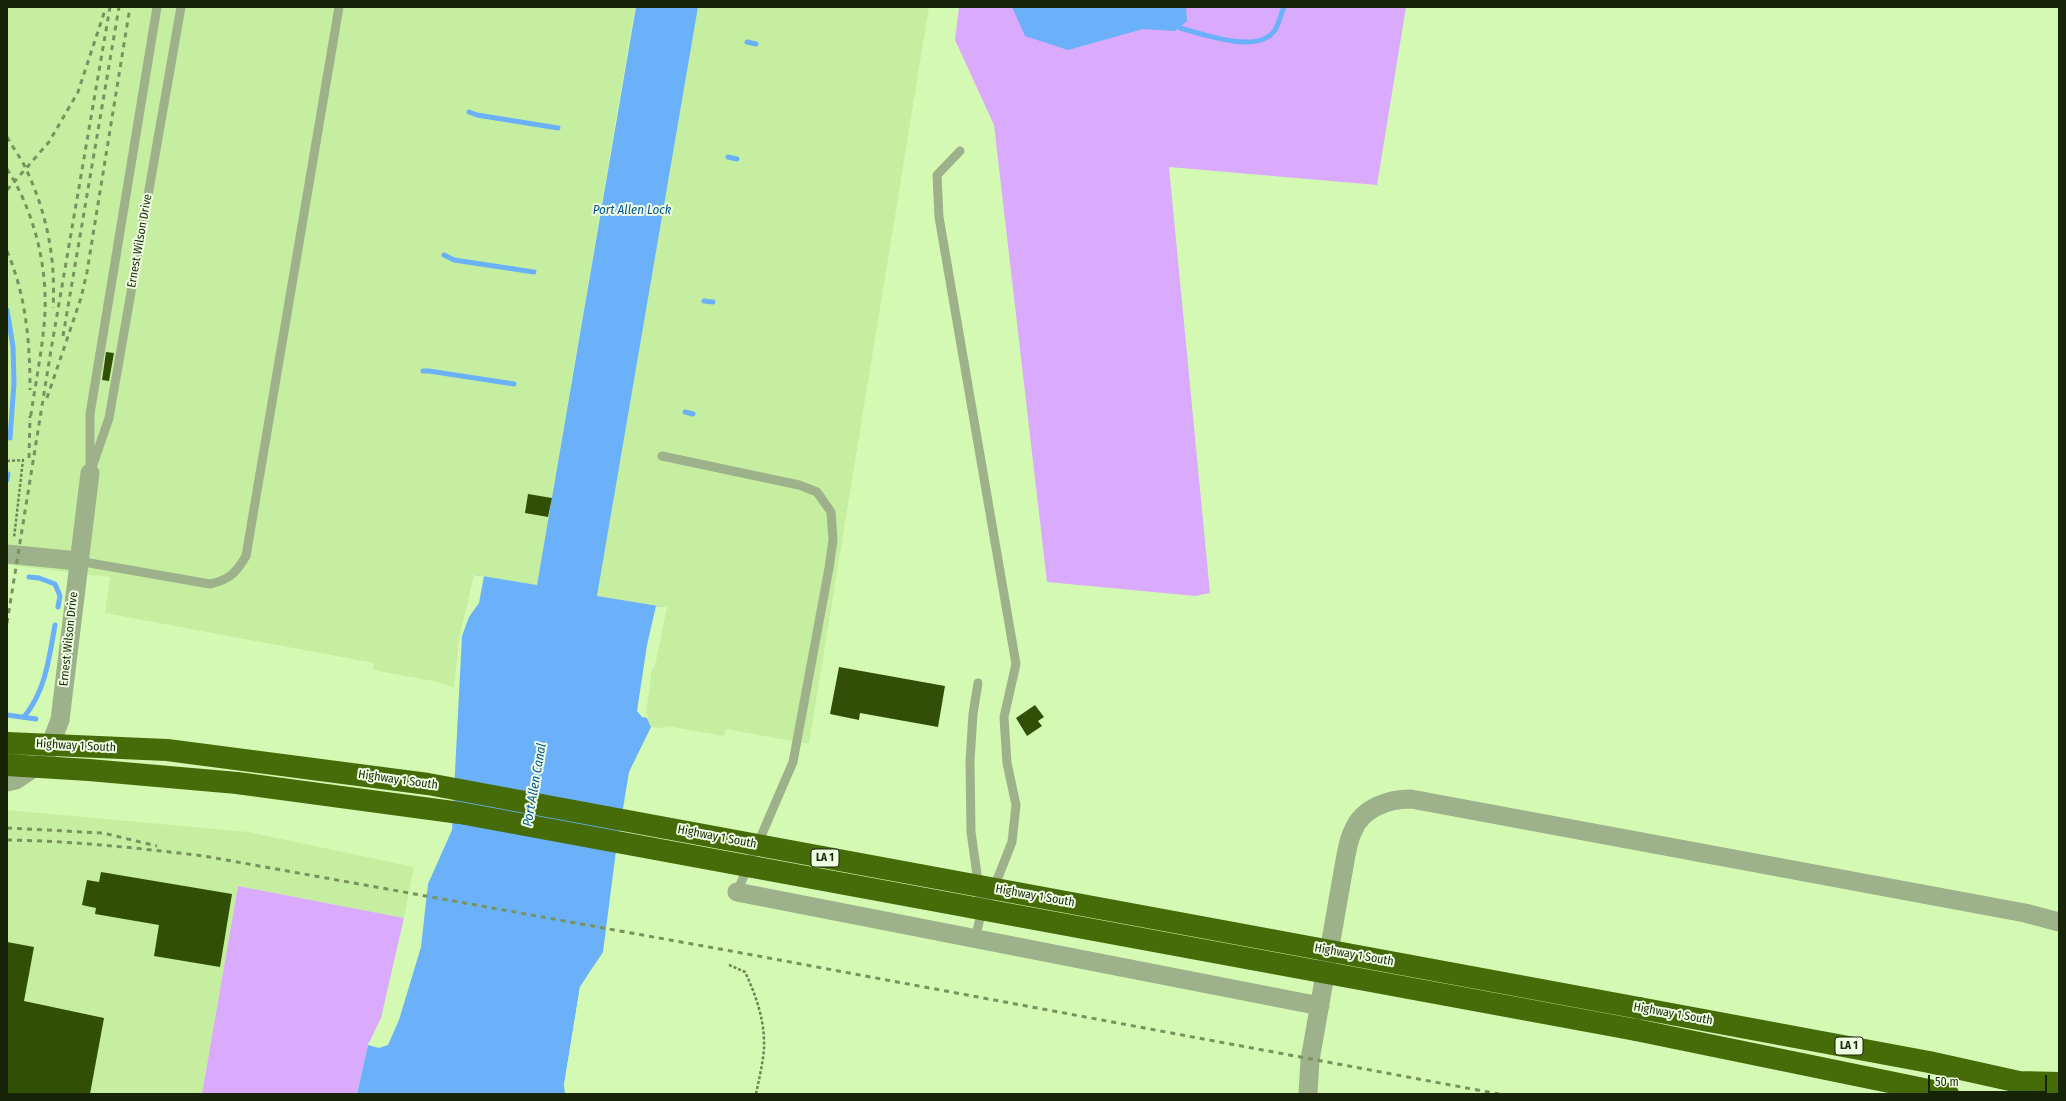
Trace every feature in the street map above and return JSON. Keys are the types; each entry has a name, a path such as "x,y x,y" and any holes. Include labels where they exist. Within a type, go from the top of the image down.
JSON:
{"highway":[{"name":"Highway 1 South","path":"7,743 166,750 428,784 1921,1060 2018,1082 2059,1083"},
{"path":"7,765 89,770 237,783 460,814 1636,1030 1948,1094"}],"street":[{"name":"Ernest Wilson Drive","path":"7,782 16,780 44,761 60,720 78,561 90,473"},
{"path":"10,554 78,561"},
{"path":"1308,1094 1310,1060 1346,855 1352,831 1358,821 1366,813 1383,803 1397,799 1411,799 1994,907 2059,922"},
{"path":"737,892 1320,1006"}],"lane":[{"name":"Ernest Wilson Drive","path":"90,473 90,414 156,7"},
{"name":"Ernest Wilson Drive","path":"90,473 109,418 180,7"},
{"path":"78,561 210,584 228,578 238,570 246,556 339,7"},
{"path":"960,151 937,175 939,217 1016,664 1004,717 1007,763 1016,805 1012,842 995,885 982,910 975,939"},
{"path":"662,456 799,485 817,492 831,512 833,540 829,568 793,762 737,892"},
{"path":"978,683 973,714 970,761 971,832 982,910"}],"path":[{"path":"7,461 23,460 10,554"},
{"path":"730,965 745,972 754,992 762,1019 764,1047 756,1094"}],"shaded area":[{"name":"Port Allen Lock","path":"7,7 635,7 537,585 457,688 433,681 373,670 374,663 105,613 110,577 7,565"},
{"name":"Port Allen Lock","path":"698,7 929,7 809,744 726,729 724,736 668,726 663,728 651,727 644,712 665,607 597,596"},
{"path":"959,7 1406,7 1377,185 1169,167 1210,593 1195,596 1047,582 994,125 955,40"},
{"path":"7,810 248,832 414,867 404,918 238,886 202,1094 7,1094"},
{"path":"238,886 404,918 381,1018 368,1045 357,1094 202,1094"}],"water":[{"name":"Port Allen Canal","path":"636,7 698,7 597,596 665,607 644,712 651,727 629,772 616,851 603,952 580,987 564,1085 566,1094 357,1094 368,1045 381,1041 443,820 461,639 476,575 537,585"},
{"path":"1012,7 1186,7 1187,21 1175,31 1143,29 1068,50 1025,36"}],"pier":[{"path":"474,575 484,576 479,603 469,617 462,636 452,830 428,884 421,947 399,1020 388,1045 379,1048 368,1045 369,1042 379,1040 399,967 409,914 419,876 441,819 459,639"},
{"path":"656,606 667,607 656,661 652,671 646,712 649,718 642,717 637,711 647,645"},
{"path":"593,967 595,968 582,988 566,1085 568,1094 565,1094 564,1085 580,987"}],"building":[{"path":"106,352 114,353 109,381 102,380"},
{"path":"528,494 552,498 548,517 525,513"},
{"path":"839,667 945,686 938,727 860,713 859,720 830,714"},
{"path":"1035,705 1044,717 1038,721 1042,726 1027,736 1016,718"},
{"path":"101,872 232,894 220,967 154,956 159,925 95,914 96,908 82,905 87,880 99,882"},
{"path":"7,942 34,947 24,1001 104,1018 90,1094 7,1094"}],"waterway":[{"path":"1180,28 1230,41 1256,41 1267,37 1275,30 1284,7"},
{"path":"747,42 756,44"},
{"path":"469,112 477,115 558,128"},
{"path":"728,157 737,159"},
{"path":"444,255 454,260 534,272"},
{"path":"704,301 713,302"},
{"path":"7,310 13,347 14,383 10,438"},
{"path":"423,371 514,384"},
{"path":"685,412 693,414"},
{"path":"7,480 8,474"},
{"path":"29,577 39,578 55,584 60,596 58,607"},
{"path":"24,717 42,685 46,673 55,625"},
{"path":"7,715 36,719"}],"railway":[{"path":"7,623 51,350 110,7"},
{"path":"63,336 119,7"},
{"path":"47,398 81,298 87,272 130,7"},
{"path":"7,190 49,142 78,92 105,10"},
{"path":"7,137 26,169 40,203 45,220 53,272 53,308"},
{"path":"7,169 24,201 31,219 41,256 44,275 44,326 30,421"},
{"path":"7,251 19,285 26,319 30,390"},
{"path":"29,458 30,416"},
{"path":"7,828 103,833 157,846"},
{"path":"7,840 106,845 204,856 731,951 1499,1094"}]}
